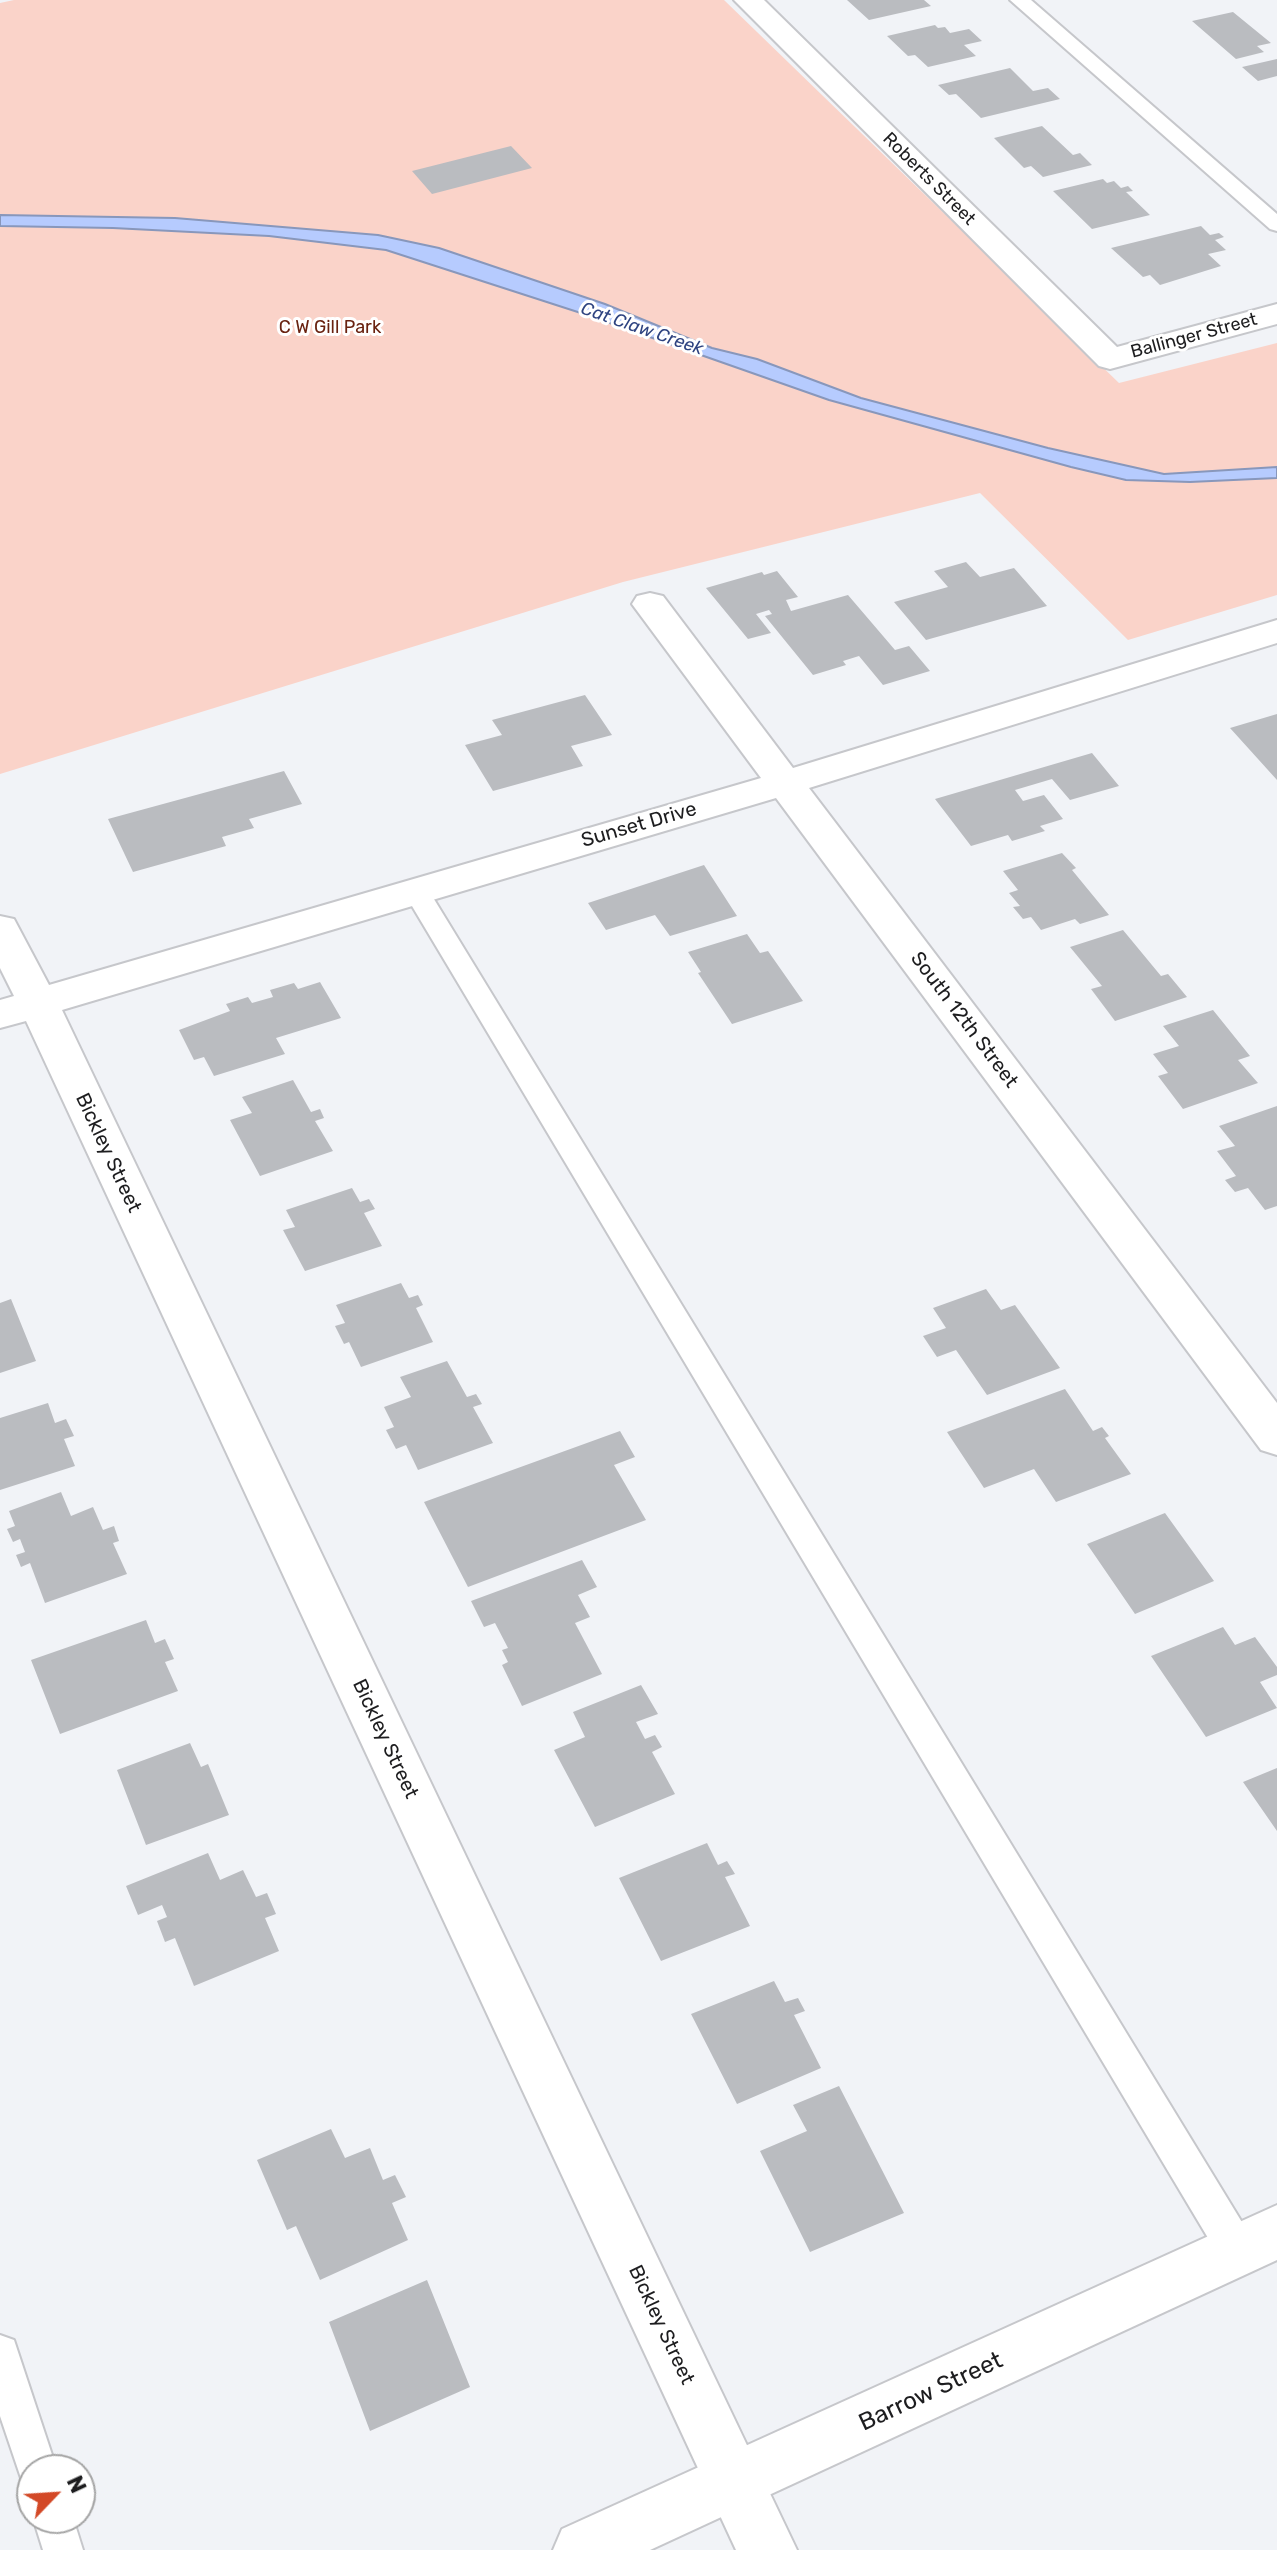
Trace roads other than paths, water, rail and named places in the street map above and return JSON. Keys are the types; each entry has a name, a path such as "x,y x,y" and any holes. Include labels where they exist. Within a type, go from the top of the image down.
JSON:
{"street":[{"name":"Roberts Street","path":"748,0 1110,359"},
{"name":"Ballinger Street","path":"1110,359 1277,314"},
{"name":"South 12th Street","path":"650,604 1277,1437"},
{"name":"Sunset Drive","path":"19,1008 785,783 1277,631"},
{"name":"Bickley Street","path":"0,929 19,1008 767,2550"},
{"name":"Barrow Street","path":"583,2550 735,2483 1257,2241"}],"lane":[{"path":"1020,0 1277,225"},
{"path":"416,891 1257,2241"},
{"path":"0,2354 32,2454"}],"water":[{"name":"Cat Claw Creek","path":"0,215 175,218 378,235 439,248 605,304 712,348 757,359 861,398 1048,448 1164,474 1277,467 1277,478 1190,482 1126,480 1071,467 829,400 587,315 386,250 269,236 0,226"}],"park label":[{"name":"C W Gill Park","path":"330,328"}]}
